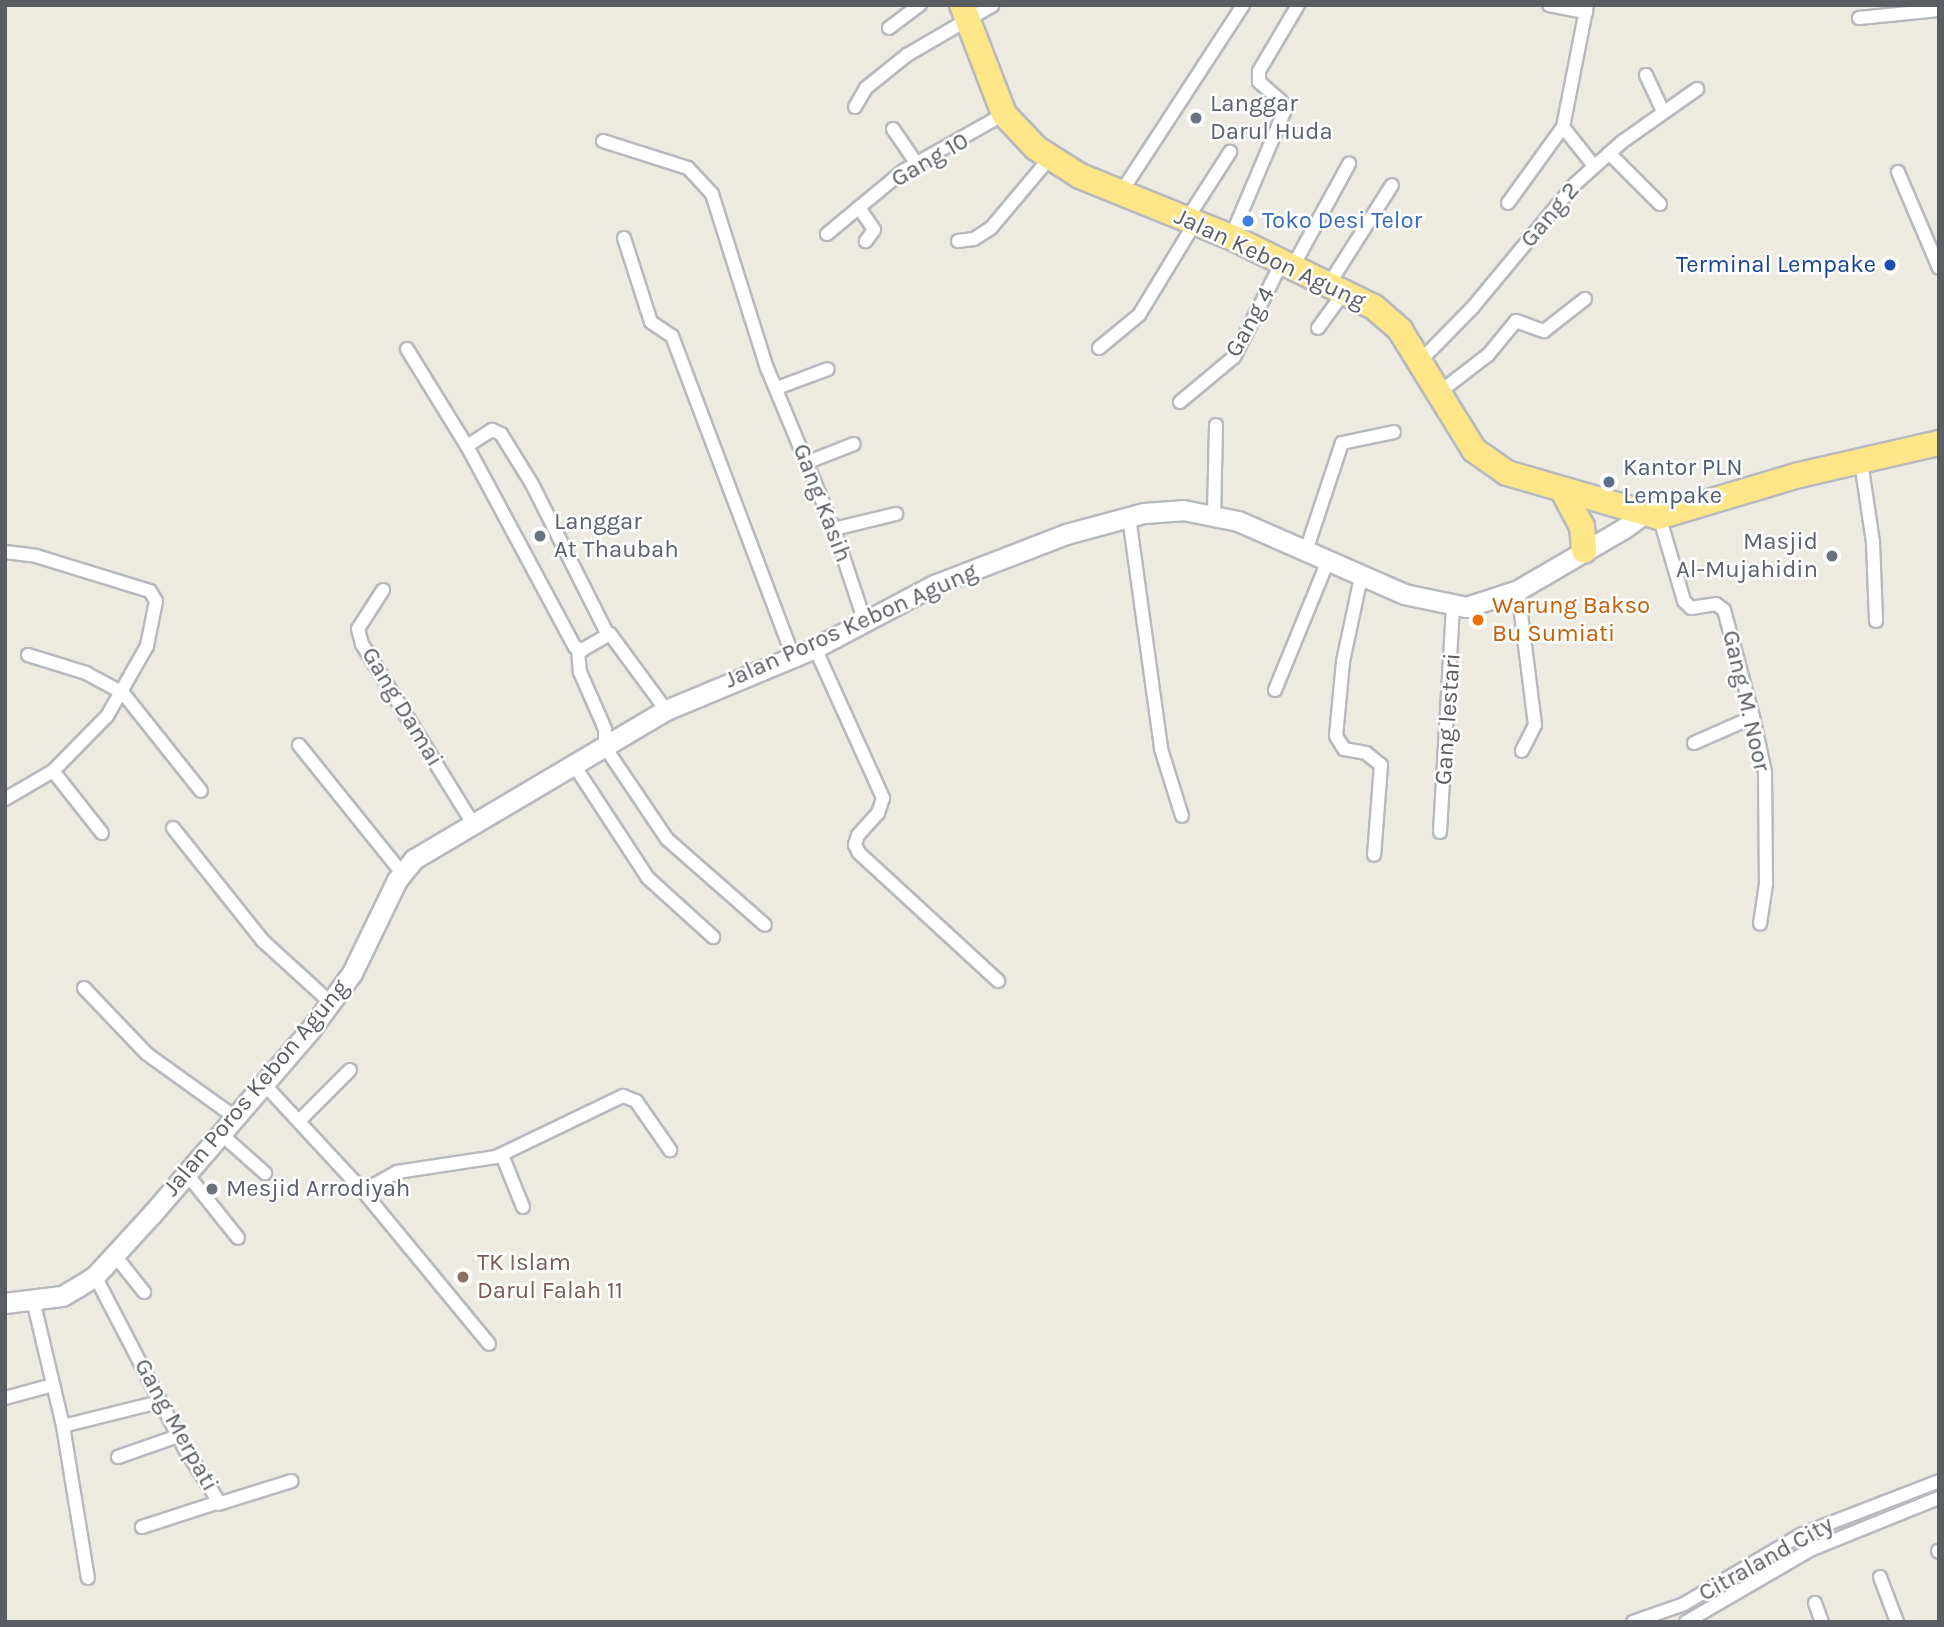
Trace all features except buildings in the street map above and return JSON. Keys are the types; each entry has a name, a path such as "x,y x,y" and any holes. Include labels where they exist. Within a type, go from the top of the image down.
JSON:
{"highway":[{"name":"Jalan Kebon Agung","path":"964,13 1004,114 1049,159 1120,194 1231,237 1286,266 1337,287 1387,317 1421,360 1462,432 1490,464 1563,491 1645,509"},
{"path":"1645,509 1798,462 1939,428"},
{"path":"1645,509 1939,443"},
{"path":"1563,491 1582,526 1584,551"}],"main road":[{"name":"Jalan Poros Kebon Agung","path":"5,1303 62,1296 95,1276 236,1118 330,1002 375,933 402,873 414,859 666,710 815,648 864,619 922,590 1042,543 1129,517 1183,510 1214,515 1258,530 1305,554 1404,594 1453,605 1479,606 1518,590 1584,551 1645,509"}],"street":[{"path":"888,28 920,5"},
{"path":"855,107 875,79 964,13 993,5"},
{"path":"1120,194 1243,5"},
{"path":"1231,237 1284,113 1281,101 1259,82 1259,71 1298,5"},
{"path":"1508,203 1563,127 1586,9 1549,5"},
{"path":"1858,18 1884,10 1939,10"},
{"path":"1646,75 1663,111"},
{"name":"Gang 2","path":"1421,360 1594,166 1663,111 1697,89"},
{"name":"Gang 10","path":"827,234 860,209 890,180 1004,114"},
{"path":"1563,127 1594,166"},
{"path":"893,129 917,163"},
{"name":"Gang Kasih","path":"603,141 670,159 704,182 721,212 758,343 834,529 864,619"},
{"path":"1099,348 1139,315 1230,152"},
{"path":"1609,153 1660,204"},
{"path":"958,241 974,239 991,228 1049,159"},
{"name":"Gang 4","path":"1180,402 1234,358 1286,266 1349,164"},
{"path":"1898,172 1939,268"},
{"path":"1318,328 1392,185"},
{"path":"860,209 874,230 866,241"},
{"path":"624,238 651,322 673,336 793,657"},
{"path":"1441,391 1481,361 1516,321 1544,331 1585,299"},
{"path":"407,349 467,446 578,650 580,672 606,729 605,747 673,847 765,925"},
{"path":"777,388 828,369"},
{"path":"1214,515 1216,425"},
{"path":"467,446 492,430 501,434 532,484 607,634 666,710"},
{"path":"1305,554 1342,443 1394,432"},
{"path":"808,462 853,444"},
{"path":"1861,462 1873,542 1876,621"},
{"name":"Gang M. Noor","path":"1645,509 1684,601 1691,608 1716,604 1724,610 1765,772 1766,884 1760,924"},
{"path":"834,529 895,514"},
{"path":"1129,517 1161,749 1182,816"},
{"path":"5,552 67,565 155,596 147,646 123,693 107,716 52,771 5,799"},
{"path":"1275,690 1327,563"},
{"path":"1361,577 1343,662 1336,736 1344,750 1366,752 1381,765 1374,855"},
{"name":"Gang Damai","path":"383,590 358,629 362,644 473,824"},
{"path":"1518,590 1535,725 1522,751"},
{"name":"Gang lestari","path":"1440,832 1453,605"},
{"path":"578,650 607,634"},
{"path":"815,648 883,798 878,813 858,835 855,845 859,853 998,981"},
{"path":"28,655 86,673 123,693 201,791"},
{"path":"1694,743 1753,718"},
{"path":"299,745 402,873"},
{"path":"574,765 648,878 713,937"},
{"path":"52,771 102,833"},
{"path":"173,828 262,940 330,1002"},
{"path":"83,988 147,1054 236,1118"},
{"path":"299,1121 350,1070"},
{"path":"264,1084 363,1191 489,1344"},
{"path":"363,1191 397,1172 502,1154 629,1096 670,1150"},
{"path":"221,1134 265,1173"},
{"path":"502,1154 523,1207"},
{"path":"186,1173 238,1238"},
{"path":"113,1253 144,1292"},
{"name":"Gang Merpati","path":"95,1276 159,1402 218,1504 142,1527"},
{"path":"33,1300 63,1426 88,1578"},
{"path":"5,1398 53,1385"},
{"path":"63,1426 159,1402"},
{"path":"118,1457 178,1436"},
{"name":"Citraland City","path":"1634,1622 1655,1618 1684,1604 1802,1534 1939,1481"},
{"path":"218,1504 292,1482"},
{"name":"Citraland City","path":"1686,1622 1810,1550 1939,1497"},
{"path":"1880,1577 1897,1622"},
{"path":"1815,1603 1822,1622"}],"place":[{"name":"Langgar Darul Huda","path":"1196,118"},
{"name":"Toko Desi Telor","path":"1248,221"},
{"name":"Terminal Lempake","path":"1890,265"},
{"name":"Kantor PLN Lempake","path":"1609,482"},
{"name":"Langgar At Thaubah","path":"540,536"},
{"name":"Masjid Al-Mujahidin","path":"1832,556"},
{"name":"Warung Bakso Bu Sumiati","path":"1478,620"},
{"name":"Mesjid Arrodiyah","path":"212,1189"},
{"name":"TK Islam Darul Falah 11","path":"463,1277"}]}
